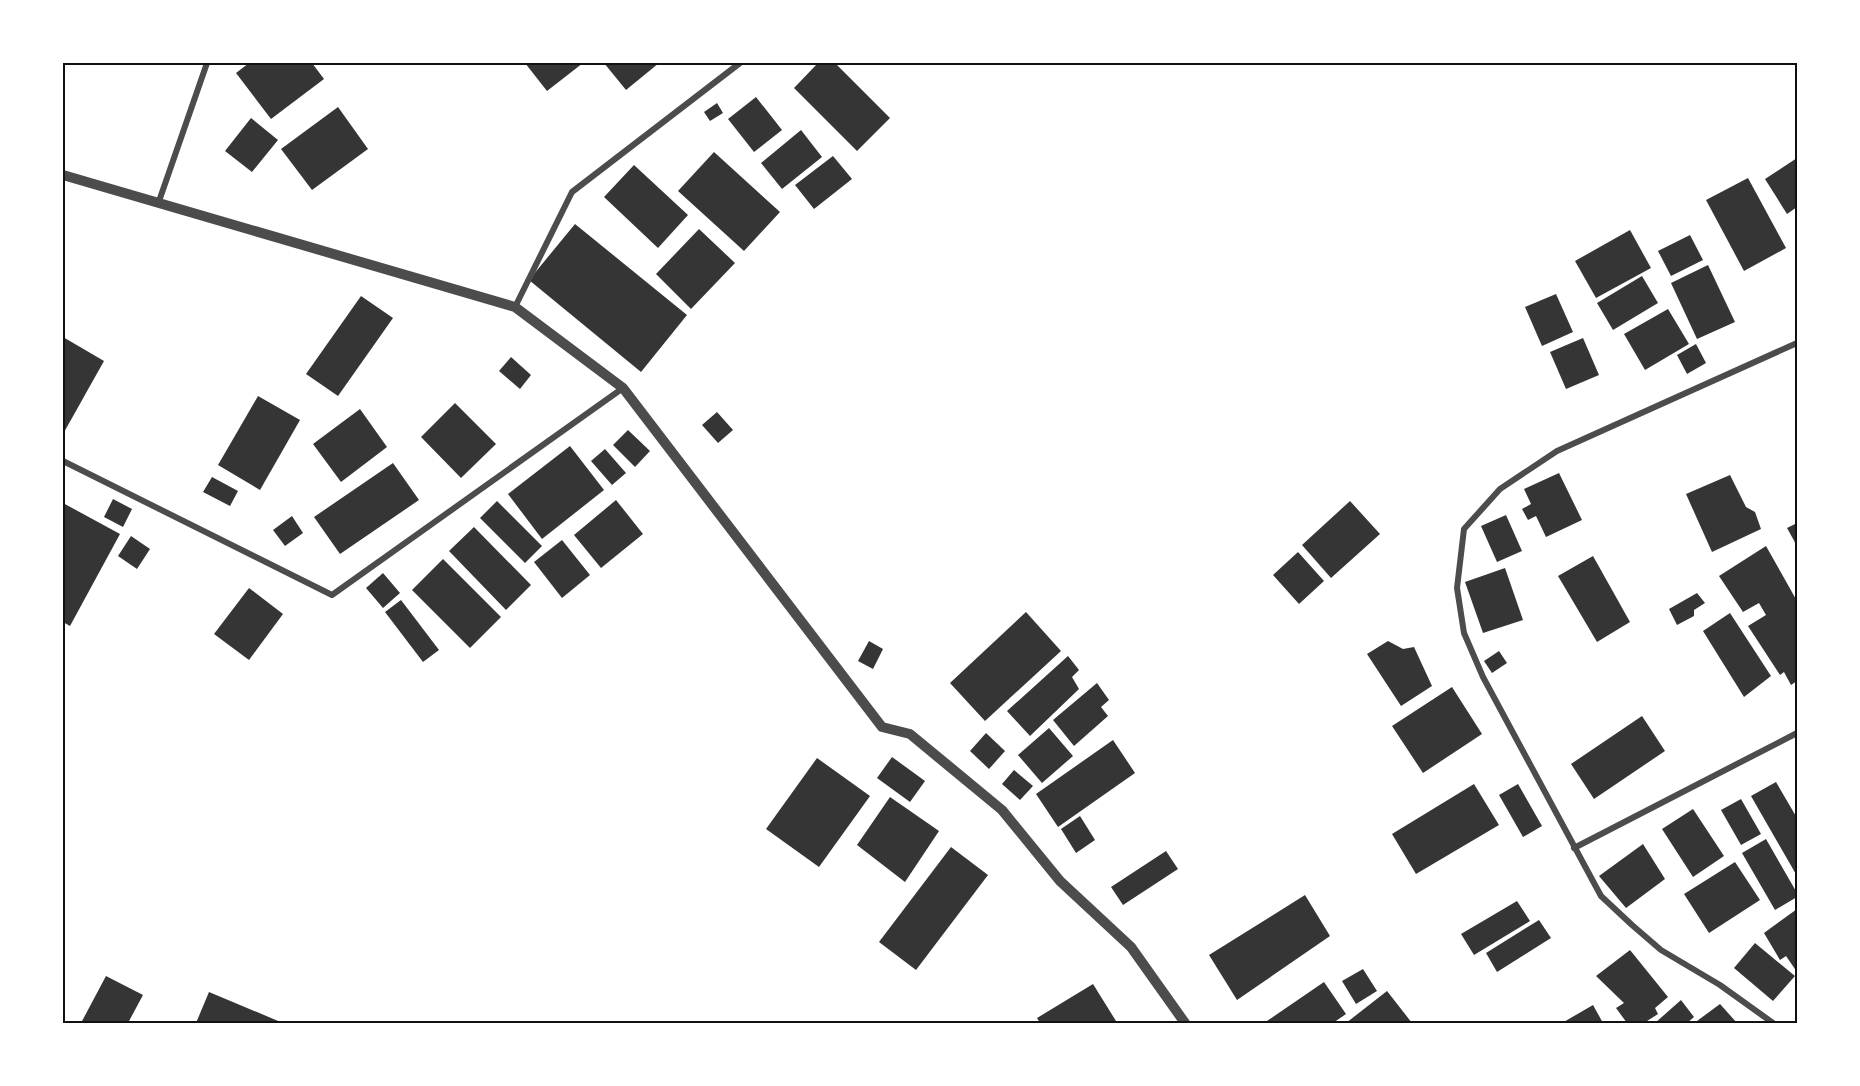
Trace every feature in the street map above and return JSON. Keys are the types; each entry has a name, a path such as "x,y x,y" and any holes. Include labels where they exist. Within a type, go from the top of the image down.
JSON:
{"street":[{"path":"159,204 207,63"},
{"path":"515,307 572,192 740,63"},
{"path":"63,175 515,307 623,388 882,728 910,734 1002,810 1060,881 1131,947 1185,1023"},
{"path":"1773,1023 1720,985 1661,950 1601,896 1483,677 1464,633 1457,588 1464,529 1500,489 1557,450 1797,343"},
{"path":"63,461 332,595 623,388"},
{"path":"1574,848 1797,733"}],"building":[{"path":"249,63 312,63 324,79 271,119 236,73"},
{"path":"525,63 583,63 547,91"},
{"path":"604,63 659,63 626,90"},
{"path":"818,63 835,63 890,118 857,151 794,88"},
{"path":"756,97 782,130 754,152 728,119"},
{"path":"717,103 723,113 710,121 704,112"},
{"path":"338,107 368,149 312,190 281,149"},
{"path":"251,118 278,140 252,172 225,151"},
{"path":"801,130 822,157 782,189 761,163"},
{"path":"714,152 780,212 744,251 678,191"},
{"path":"833,156 852,179 814,209 795,185"},
{"path":"1797,158 1797,207 1787,214 1765,179"},
{"path":"634,165 688,215 658,248 604,197"},
{"path":"1748,178 1786,248 1744,271 1706,200"},
{"path":"575,224 687,315 641,372 529,280"},
{"path":"699,229 735,263 691,309 656,274"},
{"path":"1630,230 1651,268 1596,298 1575,261"},
{"path":"1690,235 1703,260 1671,276 1658,251"},
{"path":"1708,265 1735,322 1697,339 1671,283"},
{"path":"1642,276 1658,303 1613,330 1597,303"},
{"path":"1556,294 1573,332 1542,346 1525,307"},
{"path":"361,296 393,318 338,396 306,374"},
{"path":"1668,309 1689,344 1645,370 1624,334"},
{"path":"63,337 104,361 63,434"},
{"path":"1583,338 1599,375 1566,389 1550,352"},
{"path":"1696,344 1706,363 1687,374 1677,355"},
{"path":"511,357 531,375 520,389 499,371"},
{"path":"258,396 300,420 260,490 218,465"},
{"path":"455,403 496,444 461,478 421,437"},
{"path":"360,409 387,447 341,482 313,444"},
{"path":"717,412 733,430 718,443 702,425"},
{"path":"628,430 650,451 635,467 613,445"},
{"path":"570,446 604,490 542,539 508,494"},
{"path":"605,449 626,473 612,485 591,461"},
{"path":"393,463 419,500 340,554 314,517"},
{"path":"1559,473 1582,520 1546,537 1536,516 1528,520 1522,509 1531,504 1524,489"},
{"path":"1730,475 1746,507 1755,512 1761,529 1712,552 1686,494"},
{"path":"212,477 238,491 230,506 203,492"},
{"path":"113,499 132,509 123,527 104,517"},
{"path":"616,500 643,534 601,568 574,535"},
{"path":"497,501 542,546 525,563 480,518"},
{"path":"1350,501 1380,534 1331,578 1302,545"},
{"path":"63,503 120,534 70,626 63,622"},
{"path":"1506,515 1522,551 1497,562 1481,526"},
{"path":"292,516 303,533 285,546 273,530"},
{"path":"1797,523 1797,546 1787,528"},
{"path":"474,527 531,585 506,610 449,551"},
{"path":"131,536 150,549 137,569 118,556"},
{"path":"562,540 590,575 562,598 534,562"},
{"path":"1766,546 1797,601 1797,681 1791,685 1784,672 1780,675 1748,626 1766,615 1759,603 1743,612 1719,576"},
{"path":"1298,552 1324,581 1299,604 1273,575"},
{"path":"1593,556 1630,622 1597,642 1558,576"},
{"path":"443,559 501,617 470,648 412,590"},
{"path":"1505,568 1523,620 1483,633 1465,582"},
{"path":"383,573 400,593 383,608 366,588"},
{"path":"249,588 283,614 249,660 214,634"},
{"path":"1697,593 1705,603 1694,610 1694,616 1677,625 1669,609"},
{"path":"401,600 439,650 423,662 385,612"},
{"path":"1026,612 1061,651 985,721 950,683"},
{"path":"1730,613 1771,676 1744,697 1703,631"},
{"path":"869,641 883,649 873,669 858,661"},
{"path":"1388,641 1403,649 1414,647 1432,686 1401,706 1367,654"},
{"path":"1499,651 1507,663 1492,673 1484,661"},
{"path":"1068,656 1079,670 1072,677 1079,689 1030,736 1007,711"},
{"path":"1097,683 1109,700 1101,707 1108,716 1074,746 1053,720"},
{"path":"1452,687 1482,734 1423,773 1392,726"},
{"path":"1642,716 1665,751 1594,799 1571,764"},
{"path":"1049,728 1073,756 1042,783 1018,755"},
{"path":"986,733 1005,751 989,769 970,751"},
{"path":"1113,740 1135,773 1058,827 1036,794"},
{"path":"892,757 925,781 910,802 877,778"},
{"path":"817,758 870,796 819,867 766,829"},
{"path":"1014,770 1033,786 1020,800 1002,784"},
{"path":"1776,782 1797,818 1797,876 1751,796"},
{"path":"1474,784 1499,825 1416,874 1392,834"},
{"path":"1518,784 1542,826 1523,837 1499,795"},
{"path":"890,797 939,831 905,882 857,845"},
{"path":"1741,799 1761,834 1741,845 1721,810"},
{"path":"1693,809 1724,856 1693,877 1662,829"},
{"path":"1080,816 1095,840 1076,853 1061,829"},
{"path":"1766,839 1797,893 1797,897 1775,910 1742,853"},
{"path":"1643,844 1665,879 1626,908 1599,876"},
{"path":"951,847 988,875 916,970 879,942"},
{"path":"1166,851 1178,869 1123,905 1111,887"},
{"path":"1735,862 1760,900 1709,933 1684,894"},
{"path":"1305,895 1330,936 1237,1000 1209,955"},
{"path":"1517,901 1530,921 1474,955 1461,934"},
{"path":"1797,909 1797,972 1786,956 1780,960 1764,933"},
{"path":"1539,920 1551,938 1497,972 1486,953"},
{"path":"1755,943 1795,976 1773,1001 1734,968"},
{"path":"1630,950 1668,997 1655,1008 1658,1014 1644,1023 1627,1023 1616,1008 1624,1003 1596,976"},
{"path":"1363,969 1377,991 1356,1004 1342,981"},
{"path":"106,976 143,995 128,1023 81,1023"},
{"path":"1324,982 1346,1014 1333,1023 1268,1023 1267,1021"},
{"path":"1093,984 1116,1021 1113,1023 1040,1023 1037,1018"},
{"path":"1387,991 1412,1023 1346,1023"},
{"path":"209,992 283,1023 196,1023"},
{"path":"1681,1000 1694,1017 1687,1023 1655,1023"},
{"path":"1720,1004 1737,1023 1699,1023 1697,1021"},
{"path":"1593,1005 1603,1023 1562,1023"}]}
